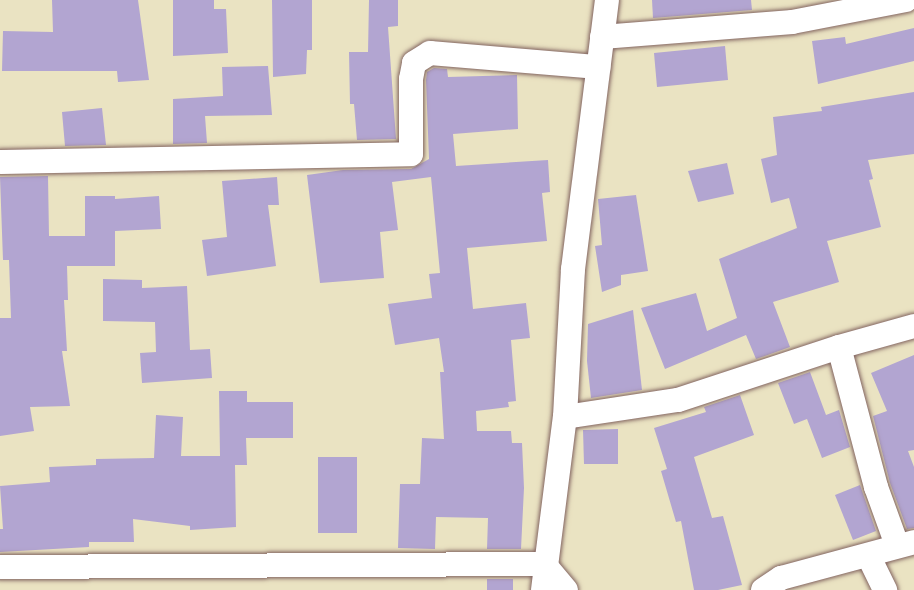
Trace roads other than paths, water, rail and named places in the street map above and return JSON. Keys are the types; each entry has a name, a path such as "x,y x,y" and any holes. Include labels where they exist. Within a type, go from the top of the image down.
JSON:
{"street":[{"path":"543,590 544,564 565,417 573,269 607,0"},
{"path":"602,37 792,22 906,0"},
{"path":"0,162 411,154 411,79 414,63 430,53 598,67"},
{"path":"565,417 678,400 839,347 914,326"},
{"path":"763,590 781,578 869,557 905,544 869,464 839,347"},
{"path":"869,557 885,590"},
{"path":"0,567 151,579 544,564"},
{"path":"544,564 566,590"}]}
